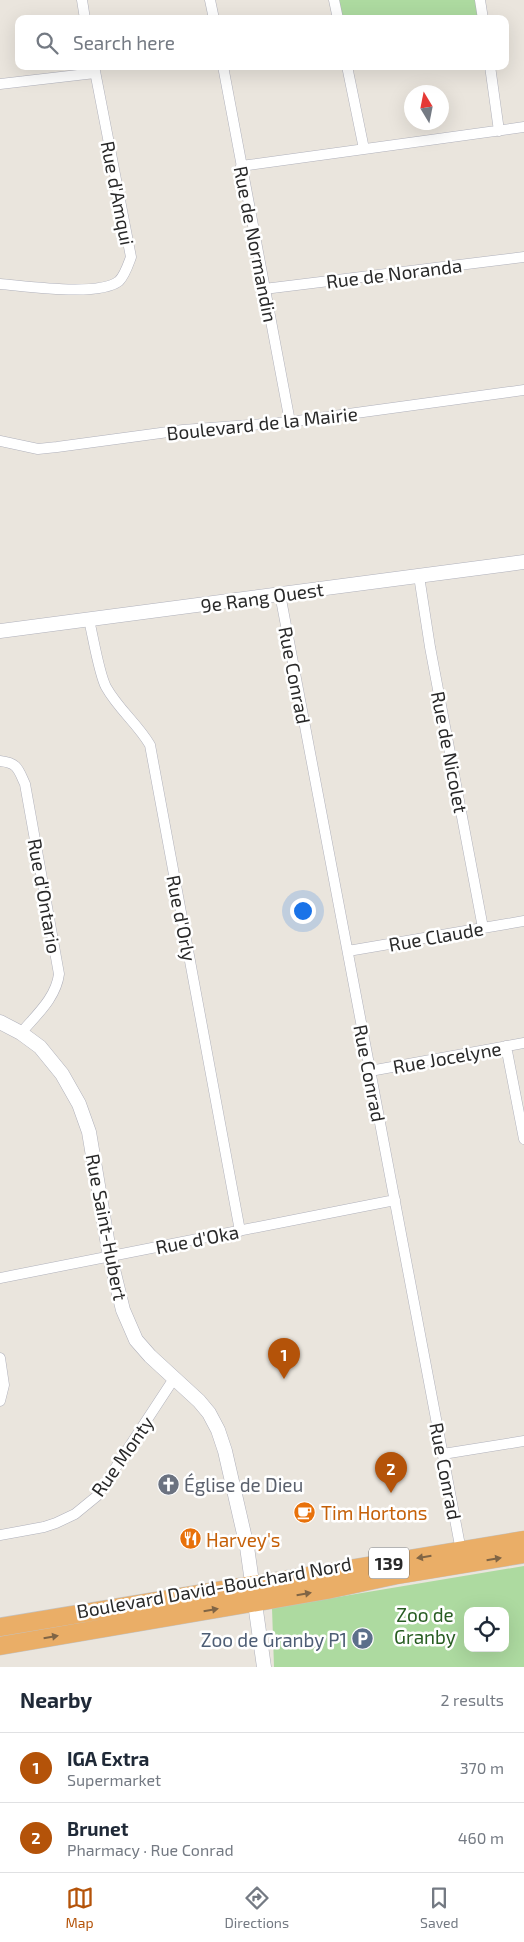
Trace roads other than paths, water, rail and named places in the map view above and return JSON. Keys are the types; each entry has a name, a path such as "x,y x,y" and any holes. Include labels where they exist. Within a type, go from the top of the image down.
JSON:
{"highway":[{"name":"Boulevard David-Bouchard Nord","path":"0,1646 461,1551 524,1540"},
{"name":"Boulevard David-Bouchard Nord","path":"0,1627 255,1594 327,1590 397,1575 524,1554"}],"street":[{"path":"82,0 84,15"},
{"path":"210,0 213,15"},
{"path":"334,0 337,15"},
{"path":"480,0 482,15"},
{"path":"0,84 94,70"},
{"name":"Rue d'Amqui","path":"0,284 83,290 102,288 118,282 123,276 131,257 94,70"},
{"name":"Rue de Normandin","path":"223,70 290,422"},
{"path":"348,70 364,149"},
{"path":"491,70 499,131"},
{"path":"241,166 524,127"},
{"name":"Rue de Noranda","path":"264,289 524,257"},
{"name":"Boulevard de la Mairie","path":"0,441 38,449 183,430 290,422 524,390"},
{"name":"9e Rang Ouest","path":"0,631 524,562"},
{"name":"Rue de Nicolet","path":"419,576 430,647 483,928"},
{"name":"Rue Conrad","path":"280,594 461,1551"},
{"name":"Rue d'Orly","path":"89,620 104,685 121,710 141,730 150,745 240,1230"},
{"name":"Rue d'Ontario","path":"0,761 10,762 17,766 25,784 59,974 58,984 51,998 21,1033"},
{"name":"Rue Claude","path":"348,951 524,921"},
{"name":"Rue Saint-Hubert","path":"0,1022 21,1033 40,1047 62,1074 79,1104 88,1132 110,1257 123,1310 136,1340 150,1356 199,1401 209,1413 218,1430 234,1487 255,1594 264,1667"},
{"name":"Rue Jocelyne","path":"370,1071 524,1043"},
{"path":"506,1046 524,1139"},
{"name":"Rue d'Oka","path":"0,1278 395,1200"},
{"path":"0,1358 4,1385 0,1401"},
{"name":"Rue Monty","path":"0,1534 44,1527 56,1523 75,1514 97,1496 175,1377"},
{"path":"443,1454 524,1441"}],"place":[{"name":"IGA Extra","path":"284,1379"},
{"name":"Église de Dieu","path":"168,1484"},
{"name":"Brunet","path":"391,1493"},
{"name":"Tim Hortons","path":"305,1512"},
{"name":"Harvey's","path":"190,1539"},
{"name":"Zoo de Granby P1","path":"363,1639"}],"park label":[{"name":"Zoo de Granby","path":"425,1625"}]}
